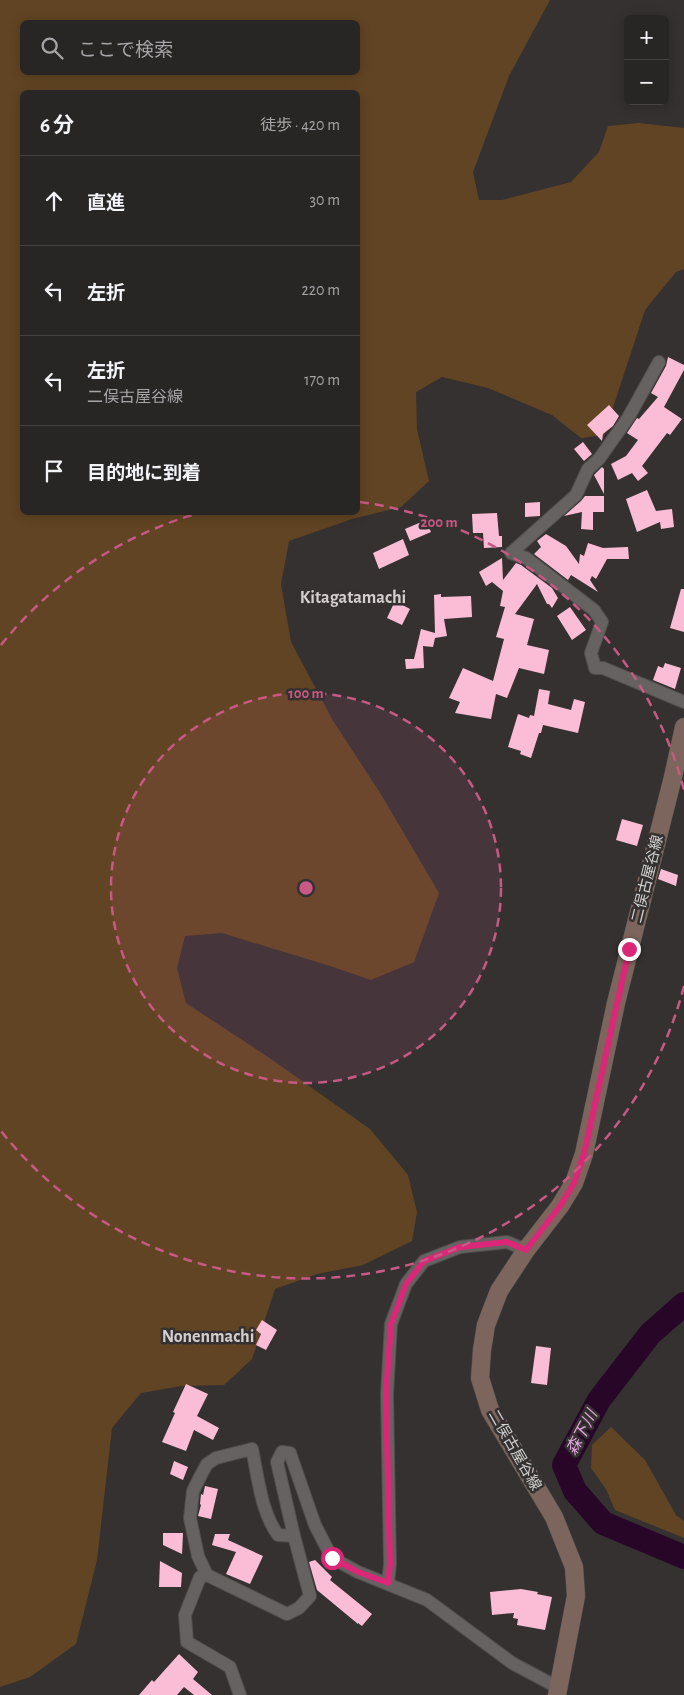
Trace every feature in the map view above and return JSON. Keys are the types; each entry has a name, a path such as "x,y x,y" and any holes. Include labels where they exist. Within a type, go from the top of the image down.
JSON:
{"main road":[{"name":"二俣古屋谷線","path":"558,1691 576,1596 574,1566 554,1517 490,1410 480,1378 482,1350 486,1325 499,1291 526,1250 560,1206 574,1183 584,1154 616,1003 684,727"}],"street":[{"path":"659,362 628,418 599,458 588,469 576,495 511,553 526,558 594,610 602,622 591,653 595,668 603,668 684,702"},
{"path":"388,1583 390,1564 386,1394 391,1324 406,1284 424,1261 460,1247 507,1242 526,1250"},
{"path":"294,1536 278,1535 272,1526 263,1498 252,1449 216,1458 207,1464 194,1491 190,1518 198,1556 207,1575 287,1614 299,1608 310,1596 277,1462 282,1452 290,1453 315,1526 332,1558 358,1572 427,1600 512,1663 558,1691"},
{"path":"207,1575 200,1577 185,1615 188,1642 230,1667 240,1695"}],"shaded area":[{"path":"0,0 550,0 509,76 473,172 479,200 502,200 571,182 599,152 608,126 639,123 684,128 684,269 676,272 645,310 604,435 581,438 552,415 488,388 442,377 416,392 417,429 429,481 401,507 352,519 289,541 281,584 291,642 332,719 382,796 439,893 414,962 371,980 222,933 185,936 177,968 186,1003 271,1059 370,1129 408,1175 417,1212 412,1241 363,1265 317,1274 275,1289 252,1359 224,1385 181,1386 141,1393 112,1428 97,1560 76,1644 30,1677 0,1687"},
{"path":"611,1427 645,1460 676,1515 684,1521 684,1538 615,1510 606,1489 591,1468 592,1445"}],"building":[{"path":"668,357 684,365 684,370 664,407 682,419 670,435 667,433 642,466 648,473 638,481 632,473 618,480 611,464 626,456 638,440 627,433 637,418 639,419 658,397 651,393 666,366"},
{"path":"609,405 619,416 613,426 603,434 602,441 587,425"},
{"path":"583,442 592,454 584,461 574,449"},
{"path":"602,467 604,469 604,494 594,475"},
{"path":"647,490 656,511 672,509 674,527 661,529 660,522 637,532 626,499"},
{"path":"585,496 604,496 604,512 593,512 593,530 581,529 582,512 564,516"},
{"path":"540,502 540,516 525,517 525,503"},
{"path":"497,513 499,536 502,536 502,547 484,548 483,533 473,533 472,514"},
{"path":"426,520 431,532 410,541 405,529"},
{"path":"546,534 566,546 579,564 580,554 584,556 588,543 603,548 628,547 629,559 607,559 596,579 592,576 590,580 598,592 571,575 568,580 534,554 541,547 537,541"},
{"path":"403,539 409,555 379,569 373,553"},
{"path":"502,558 503,580 516,563 552,588 558,598 552,608 547,604 537,584 515,614 534,619 527,645 549,650 544,674 519,668 507,698 496,694 491,719 455,713 460,702 449,698 463,668 493,681 504,639 496,637 505,607 500,606 503,591 492,582 486,586 479,572"},
{"path":"681,589 684,589 684,632 670,628"},
{"path":"441,594 441,597 471,596 472,617 444,619 447,636 435,638 433,647 423,646 424,668 406,669 405,659 414,659 421,629 435,633 434,595"},
{"path":"395,601 410,609 402,625 387,618"},
{"path":"570,607 586,630 572,640 557,616"},
{"path":"665,663 681,668 675,689 653,680 658,666 663,668"},
{"path":"539,689 550,691 548,704 571,710 574,699 585,702 578,733 543,725 531,758 520,754 521,751 508,747 518,714 529,718 530,715 534,716"},
{"path":"622,819 643,825 637,846 616,840"},
{"path":"661,869 678,875 676,886 658,879"},
{"path":"262,1320 277,1330 266,1350 256,1345 261,1334 256,1330"},
{"path":"536,1346 551,1348 547,1385 531,1383"},
{"path":"186,1384 208,1394 197,1416 219,1428 213,1440 194,1430 186,1451 162,1442"},
{"path":"174,1461 188,1467 183,1480 170,1474"},
{"path":"205,1486 218,1489 211,1519 198,1516 201,1494 203,1495"},
{"path":"163,1533 183,1533 182,1554 163,1545"},
{"path":"215,1534 230,1534 228,1540 263,1556 250,1584 226,1574 236,1552 212,1545"},
{"path":"315,1560 332,1577 330,1580 372,1614 362,1626 317,1590 309,1562"},
{"path":"160,1561 182,1573 181,1587 159,1587"},
{"path":"521,1589 552,1597 545,1630 517,1625 518,1619 513,1618 514,1613 492,1615 490,1592"},
{"path":"179,1654 198,1672 193,1679 212,1695 194,1695 184,1687 177,1695 139,1695 152,1680 154,1682"}],"waterway":[{"name":"森下川","path":"684,1304 650,1334 599,1400 564,1465 575,1491 603,1523 684,1557"}],"district":[{"name":"Kitagatamachi","path":"353,597"},
{"name":"Nonenmachi","path":"208,1336"}],"route":[{"path":"332,1558 358,1572 388,1583 390,1564 386,1394 391,1324 406,1284 424,1261 460,1247 507,1242 526,1250 560,1206 574,1183 584,1154 629,949"}]}
